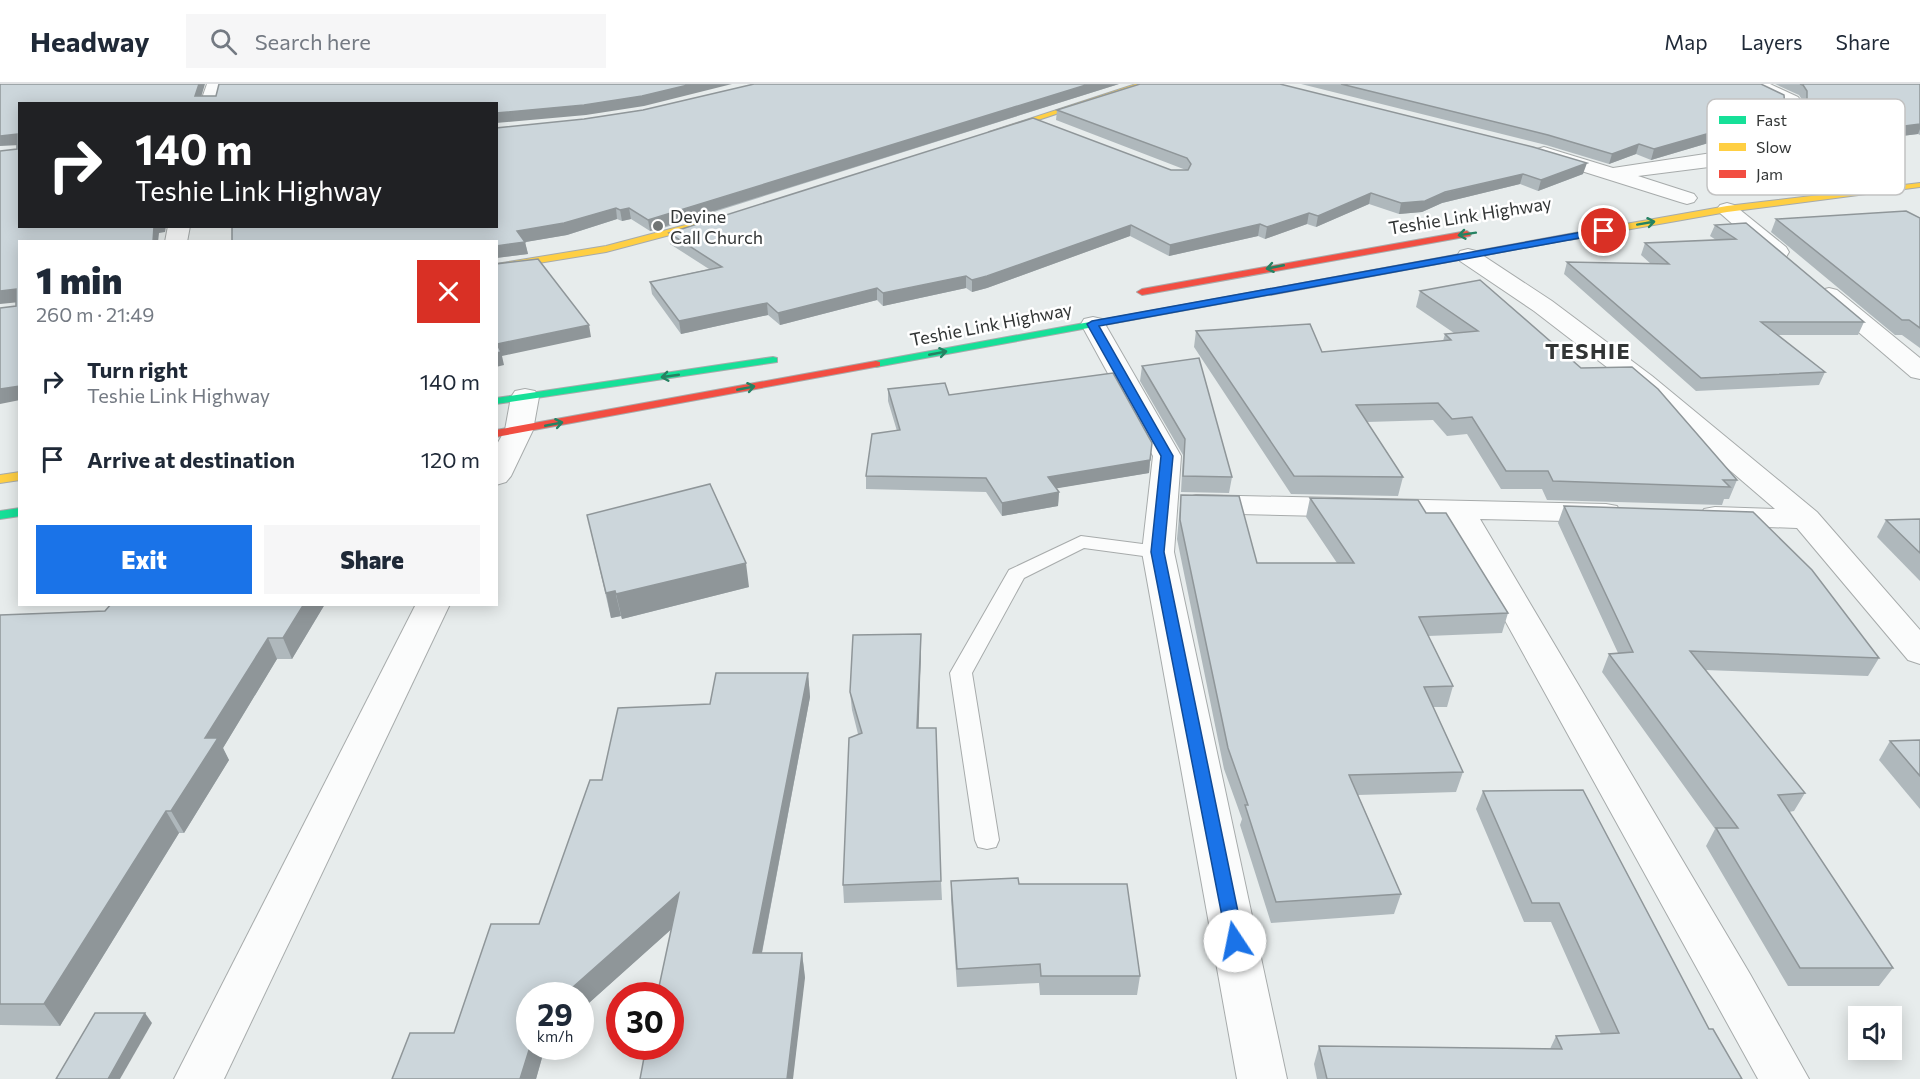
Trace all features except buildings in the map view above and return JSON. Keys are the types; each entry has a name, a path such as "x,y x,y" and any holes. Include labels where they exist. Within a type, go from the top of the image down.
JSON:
{"main road":[{"path":"977,137 1134,85"},
{"name":"Teshie Link Highway","path":"1905,187 1920,185"},
{"name":"Teshie Link Highway","path":"508,432 1727,209 1840,195"},
{"path":"1653,204 1693,197"},
{"path":"498,267 573,257 663,237 730,216"},
{"name":"Teshie Link Highway","path":"1127,295 1479,232"},
{"path":"498,401 786,358"},
{"path":"0,479 18,476"},
{"path":"0,515 18,512"}],"street":[{"path":"210,102 215,84"},
{"path":"1757,84 1788,99"},
{"path":"1033,119 1055,128"},
{"path":"1527,148 1610,175 1693,197"},
{"path":"1610,175 1707,161"},
{"path":"1727,209 1791,263"},
{"path":"1467,256 1543,306 1643,382 1806,519 1920,652"},
{"path":"1810,278 1920,370"},
{"path":"1092,324 1167,456 1158,552 1262,1079"},
{"path":"498,469 508,432 525,397"},
{"path":"1163,503 1458,508 1638,514"},
{"path":"1458,508 1784,1079"},
{"path":"1686,515 1806,519"},
{"path":"199,1079 432,606"}],"lane":[{"path":"987,840 961,673 1016,574 1081,542 1158,552"}],"traffic: fast":[{"path":"876,364 1270,292"},
{"path":"498,401 773,360"},
{"path":"0,515 18,512"}],"traffic: slow":[{"path":"993,132 1143,84"},
{"path":"1905,187 1920,185"},
{"path":"1569,237 1727,209 1840,195"},
{"path":"498,267 606,249 712,221"},
{"path":"0,479 18,476"}],"traffic: jam":[{"path":"1142,292 1467,234"},
{"path":"1270,292 1569,237"},
{"path":"498,434 876,364"}],"place":[{"name":"Devine Call Church","path":"658,226"}],"district":[{"name":"TESHIE","path":"1588,350"}],"route":[{"path":"1235,941 1158,552 1167,456 1092,324 1604,231"}]}
